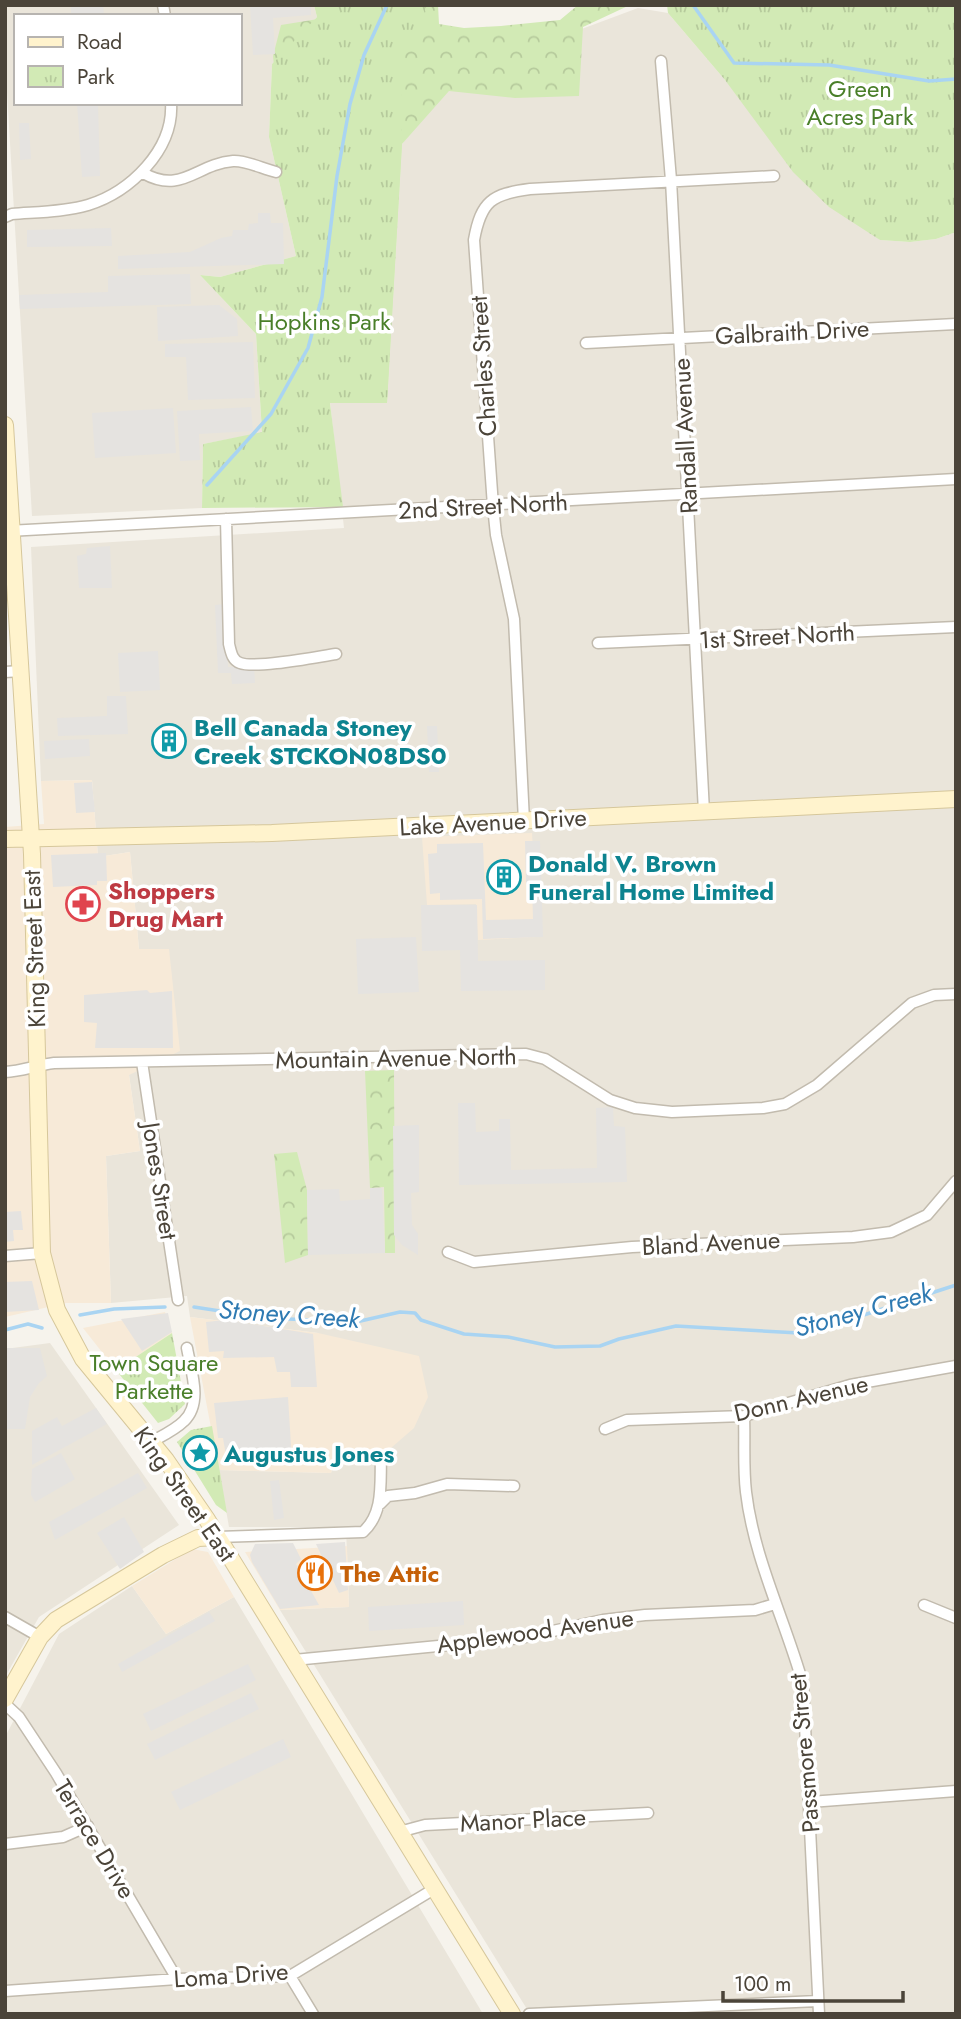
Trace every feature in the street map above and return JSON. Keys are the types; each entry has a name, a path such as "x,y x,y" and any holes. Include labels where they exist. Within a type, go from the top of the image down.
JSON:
{"main road":[{"name":"King Street East","path":"5,425 13,672 31,839 42,1253 57,1310 83,1359 166,1460 218,1537 512,2014"},
{"name":"Lake Avenue Drive","path":"5,839 272,834 956,799"},
{"path":"5,1699 40,1637 67,1614 163,1555 198,1538 218,1537"}],"street":[{"name":"Randall Avenue","path":"661,61 671,180 704,812"},
{"path":"5,216 87,205 102,199 143,173 157,157 172,105"},
{"path":"143,173 157,181 178,181 225,162 237,161 276,172"},
{"name":"Charles Street","path":"524,821 514,619 496,535 474,240 482,210 492,199 506,192 671,180 774,176"},
{"name":"Galbraith Drive","path":"586,343 956,324"},
{"name":"2nd Street North","path":"8,531 956,479"},
{"path":"226,519 229,644 233,658 240,663 256,665 336,654"},
{"name":"1st Street North","path":"598,643 956,627"},
{"name":"Mountain Avenue North","path":"5,1072 20,1071 38,1065 526,1054 545,1059 611,1100 635,1108 672,1112 762,1108 785,1104 817,1085 912,1003 934,995 956,994"},
{"name":"Jones Street","path":"142,1062 178,1300"},
{"name":"Bland Avenue","path":"448,1252 474,1262 632,1247 853,1237 891,1232 927,1215 956,1181"},
{"path":"5,1256 42,1253"},
{"path":"151,1442 184,1421 192,1409 195,1398 187,1348"},
{"name":"Donn Avenue","path":"605,1429 627,1420 744,1416 850,1385 956,1366"},
{"name":"Passmore Street","path":"744,1416 746,1490 756,1541 803,1684 819,2014"},
{"path":"380,1504 381,1458"},
{"path":"218,1537 363,1532 371,1525 380,1504 394,1494 415,1493 447,1485 514,1486"},
{"name":"Applewood Avenue","path":"294,1660 521,1638 603,1620 645,1615 755,1610 775,1604"},
{"path":"924,1605 956,1618"},
{"path":"5,1617 40,1637"},
{"name":"Terrace Drive","path":"5,1704 27,1728 177,1979"},
{"path":"810,1802 956,1791"},
{"name":"Manor Place","path":"399,1832 425,1825 648,1813"},
{"path":"5,1844 64,1837 88,1826"},
{"name":"Loma Drive","path":"5,1991 177,1979 290,1976 434,1889"},
{"path":"290,1976 313,2014"},
{"path":"528,2014 818,2001"}],"shaded area":[{"path":"5,5 314,5 317,17 272,64 269,137 296,256 220,277 200,275 256,334 262,433 203,444 202,508 32,516 5,58"},
{"path":"71,5 103,5 104,14 71,14"},
{"path":"250,5 311,5 311,15 273,18 275,54 253,55"},
{"path":"638,8 668,13 725,80 880,240 910,242 936,239 956,232 956,2014 530,2014 280,1610 349,1607 346,1527 229,1527 219,1470 331,1473 335,1458 384,1454 318,1333 190,1317 187,1296 111,1303 106,1156 140,1151 129,1075 169,949 139,949 130,852 98,857 92,780 41,781 31,547 344,528 330,402 387,403 402,144 450,78"},
{"path":"77,105 98,105 100,176 82,177"},
{"path":"19,123 29,123 31,159 20,160"},
{"path":"258,213 270,213 271,223 283,223 284,264 118,269 118,256 190,252 232,236 233,230 248,230 249,224 258,223"},
{"path":"111,228 112,246 27,247 27,230"},
{"path":"190,274 191,304 20,309 19,295 108,292 108,276"},
{"path":"219,305 237,319 238,336 158,341 157,307"},
{"path":"253,342 255,398 188,400 186,357 165,357 165,344"},
{"path":"251,407 253,431 199,434 200,460 180,461 177,411"},
{"path":"173,408 176,453 95,458 92,413"},
{"path":"110,546 112,588 79,588 77,556 86,554 87,548"},
{"path":"225,604 228,667 254,666 255,683 232,684 231,673 218,673 215,605"},
{"path":"158,651 160,690 120,692 118,653"},
{"path":"107,696 126,696 128,734 58,736 57,718 107,716"},
{"path":"427,726 437,726 439,772 429,772"},
{"path":"89,739 90,756 45,759 44,741"},
{"path":"92,780 98,857 130,852 139,949 169,949 180,1051 129,1075 140,1151 106,1156 111,1303 66,1303 5,1317 5,827 44,824 41,781"},
{"path":"92,782 95,812 76,813 74,783"},
{"path":"532,833 538,937 478,940 476,904 427,905 422,837"},
{"path":"525,841 540,841 543,937 483,939 482,899 440,900 440,893 430,894 428,854 437,853 437,844 483,843 486,920 533,919 532,884 526,884"},
{"path":"106,853 107,881 97,881 97,885 53,887 51,855"},
{"path":"421,905 477,905 478,961 545,960 545,990 461,991 460,950 422,951"},
{"path":"416,937 419,992 358,994 356,939"},
{"path":"147,990 150,993 172,991 173,1048 95,1048 97,1023 84,1022 84,995"},
{"path":"458,1103 475,1103 476,1132 499,1131 499,1119 510,1119 511,1170 597,1168 596,1108 613,1107 614,1126 625,1127 627,1182 459,1185"},
{"path":"419,1125 419,1192 411,1193 412,1225 418,1234 418,1255 402,1245 394,1235 393,1126"},
{"path":"370,1188 382,1188 385,1253 308,1255 307,1190 339,1189 340,1201 370,1199"},
{"path":"21,1211 23,1230 13,1230 14,1241 5,1242 5,1212"},
{"path":"32,1281 39,1310 5,1312 5,1282"},
{"path":"165,1312 172,1333 116,1370 83,1328"},
{"path":"168,1313 172,1332 142,1351 121,1319"},
{"path":"190,1317 318,1333 419,1356 428,1397 414,1428 384,1454 336,1458 331,1473 219,1470"},
{"path":"225,1320 313,1334 317,1387 291,1387 290,1372 277,1372 274,1357 223,1358 224,1351 209,1352 206,1322"},
{"path":"50,1343 179,1525 39,1617 5,1677 5,1349"},
{"path":"5,1348 40,1348 47,1376 30,1397 25,1429 5,1429"},
{"path":"288,1397 292,1461 227,1462 223,1438 218,1438 214,1403"},
{"path":"96,1408 107,1424 32,1465 32,1431 57,1417 62,1426"},
{"path":"61,1453 75,1479 35,1502 31,1495 32,1469"},
{"path":"138,1473 147,1488 55,1540 49,1522"},
{"path":"279,1480 284,1518 274,1520 270,1481"},
{"path":"124,1517 144,1552 120,1569 97,1533"},
{"path":"345,1542 348,1590 339,1593 316,1544"},
{"path":"293,1543 301,1559 296,1564 319,1605 280,1609 250,1555 255,1544"},
{"path":"347,1546 349,1607 280,1610 245,1552"},
{"path":"192,1549 208,1552 234,1597 166,1634 132,1586"},
{"path":"132,1586 166,1634 234,1597 483,2014 5,2014 5,1737 59,1634"},
{"path":"463,1601 464,1625 369,1631 368,1607"},
{"path":"209,1612 215,1621 122,1672 118,1664"},
{"path":"248,1664 256,1680 151,1731 143,1714"},
{"path":"251,1693 259,1709 155,1760 147,1744"},
{"path":"283,1739 291,1757 180,1810 171,1792"}],"green space":[{"name":"Hopkins Park","path":"314,5 424,5 428,25 401,51 402,144 387,403 330,403 343,507 202,508 203,444 262,432 256,334 200,275 220,277 296,256 269,137 272,64 317,17"},
{"path":"315,5 438,5 439,24 464,28 560,20 578,5 630,5 583,27 579,96 515,98 449,91 402,144 387,403 280,124 273,56 281,25 318,19"},
{"name":"Green Acres Park","path":"667,5 956,5 956,232 936,239 910,242 880,240 829,207 793,172 725,80 668,13"},
{"path":"394,1070 395,1253 385,1253 384,1187 370,1188 365,1071"},
{"path":"297,1152 307,1190 308,1255 285,1263 274,1154"},
{"name":"Town Square Parkette","path":"172,1333 185,1404 169,1419 158,1423 116,1370"},
{"path":"212,1426 227,1513 216,1505 177,1442 191,1430"}],"waterway":[{"path":"207,485 271,414 308,348 322,297 337,176 350,104 364,55 387,5"},
{"path":"693,5 734,63 829,65 929,81 956,79"},
{"name":"Stoney Creek","path":"194,1307 266,1318 356,1322 400,1312 415,1313 421,1320 464,1334 508,1337 555,1347 600,1346 676,1326 799,1333 833,1325 956,1285"},
{"name":"Stoney Creek","path":"80,1315 114,1309 165,1307"},
{"name":"Stoney Creek","path":"5,1330 28,1324 42,1328"}],"place":[{"name":"Bell Canada Stoney Creek STCKON08DS0","path":"169,741"},
{"name":"Donald V. Brown Funeral Home Limited","path":"504,877"},
{"name":"Shoppers Drug Mart","path":"83,904"},
{"name":"Augustus Jones","path":"200,1453"},
{"name":"The Attic","path":"315,1573"}]}
